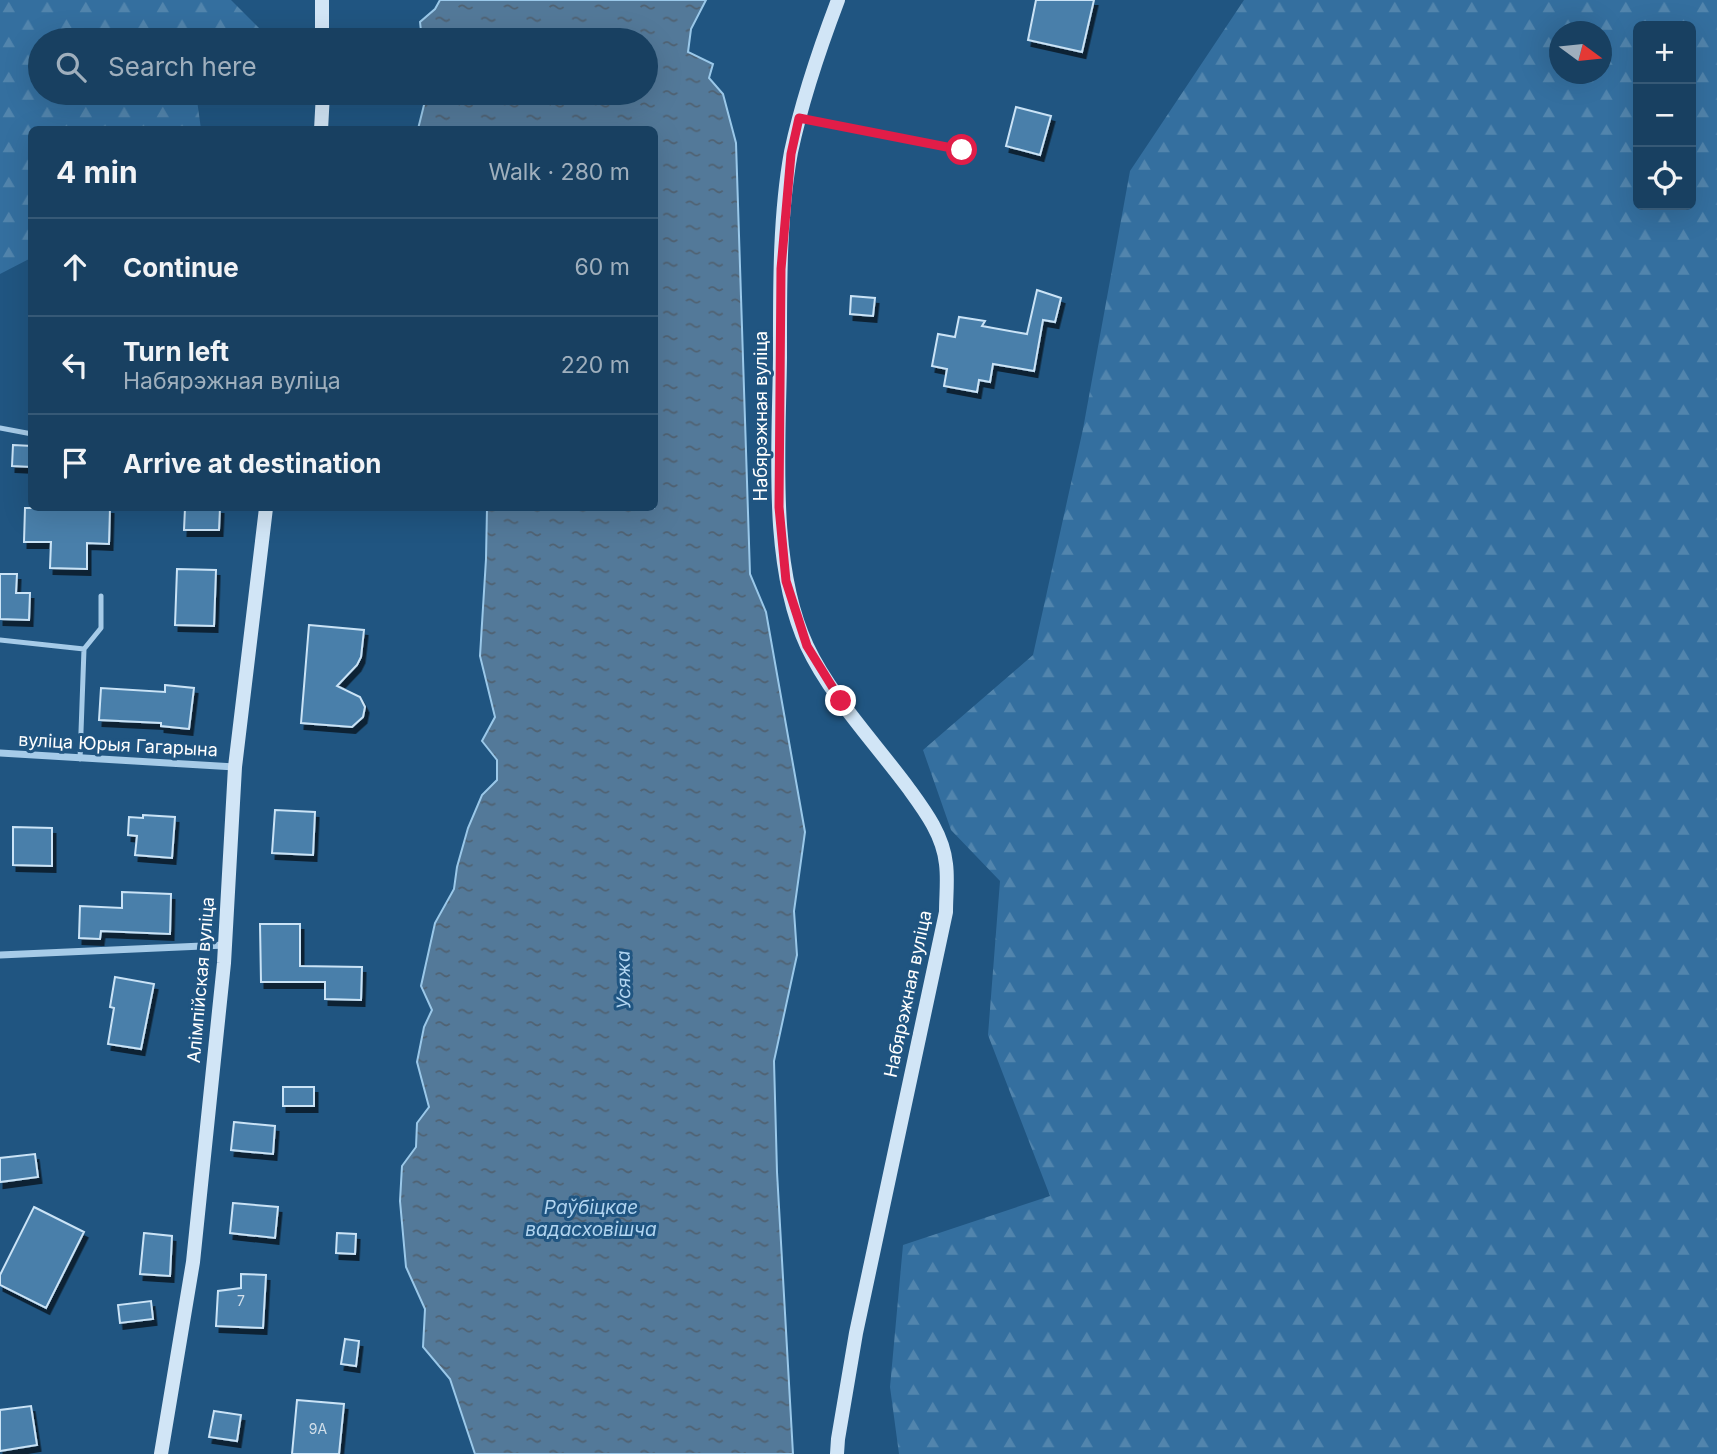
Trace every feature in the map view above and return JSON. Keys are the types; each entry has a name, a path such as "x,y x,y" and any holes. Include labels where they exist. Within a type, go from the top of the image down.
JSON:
{"street":[{"path":"321,0 322,28"},
{"name":"Набярэжная вуліца","path":"837,1454 856,1333 946,912 946,863 933,822 841,701 807,646 786,581 779,507 781,269 791,154 821,44 838,0"},
{"path":"321,126 322,105"},
{"name":"Алімпійская вуліца","path":"161,1454 193,1262 225,945 235,767 266,511"},
{"name":"вуліца Юрыя Гагарына","path":"0,753 235,767"},
{"path":"0,955 225,945"}],"lane":[{"path":"799,118 962,150"},
{"path":"0,428 28,433"},
{"path":"80,759 84,649 101,628 101,596"},
{"path":"0,640 84,649"}],"green space":[{"path":"0,0 231,0 259,28 28,28 28,105 198,105 201,126 28,126 28,260 0,274"},
{"path":"1244,0 1717,0 1717,1454 899,1454 890,1387 903,1245 1050,1196 988,1035 1000,881 951,830 923,750 1033,655 1083,429 1130,171"}],"water":[{"name":"Раўбіцкае вадасховішча","path":"440,0 706,0 691,29 688,52 713,64 709,78 723,94 736,143 750,574 766,612 805,832 794,911 797,955 774,1061 777,1172 793,1454 475,1454 450,1379 423,1347 425,1309 406,1267 400,1201 402,1166 416,1147 417,1123 429,1107 417,1062 424,1027 432,1010 421,986 435,923 454,889 468,828 482,795 497,780 497,760 482,741 495,717 480,656 487,511 658,511 658,126 419,126 424,105 658,105 658,28 421,28 420,22 435,9"}],"building":[{"path":"1036,0 1094,0 1082,52 1028,40"},
{"path":"1016,107 1051,116 1040,155 1006,146"},
{"path":"1037,290 1061,298 1055,322 1043,320 1034,371 993,364 990,382 979,380 977,392 944,386 947,369 932,366 938,334 955,337 959,317 985,321 982,326 1027,334"},
{"path":"851,296 875,298 873,316 850,314"},
{"path":"13,445 28,446 28,467 12,466"},
{"path":"25,508 28,508 28,511 110,511 109,544 87,543 87,569 50,568 51,542 24,542"},
{"path":"185,511 220,511 219,530 184,530"},
{"path":"177,569 216,570 214,626 175,625"},
{"path":"0,574 17,574 16,593 30,593 29,620 0,619"},
{"path":"309,625 364,630 361,657 337,686 360,697 365,707 363,717 352,727 301,723"},
{"path":"165,685 194,688 189,729 161,726 161,723 99,720 101,688 165,692"},
{"path":"275,810 315,812 313,855 272,853"},
{"path":"143,815 175,817 172,858 135,855 137,836 128,835 129,817 143,818"},
{"path":"13,827 52,828 52,866 13,865"},
{"path":"122,892 171,894 170,934 101,931 100,939 79,938 80,906 122,908"},
{"path":"260,924 300,924 300,966 362,967 361,1000 325,999 325,982 261,982"},
{"path":"115,977 154,984 141,1049 108,1044 114,1008 110,1007"},
{"path":"283,1087 314,1087 314,1106 283,1106"},
{"path":"234,1122 275,1126 273,1154 231,1150"},
{"path":"35,1154 38,1177 0,1182 0,1158"},
{"path":"233,1203 278,1207 275,1238 230,1233"},
{"path":"34,1207 84,1232 46,1308 0,1285 0,1275"},
{"path":"144,1233 172,1236 170,1276 140,1274"},
{"path":"337,1233 356,1234 355,1254 336,1253"},
{"path":"241,1274 266,1275 263,1328 216,1326 218,1291 241,1288"},
{"path":"151,1301 153,1319 120,1323 118,1305"},
{"path":"345,1339 359,1341 356,1366 341,1364"},
{"path":"297,1400 344,1404 339,1454 292,1454"},
{"path":"31,1406 37,1445 0,1451 0,1410"},
{"path":"214,1411 241,1415 237,1441 209,1437"}],"route":[{"path":"841,701 807,646 786,581 779,507 781,269 791,154 799,118 962,150"}],"water label":[{"name":"Усяжа","path":"623,980"}]}
